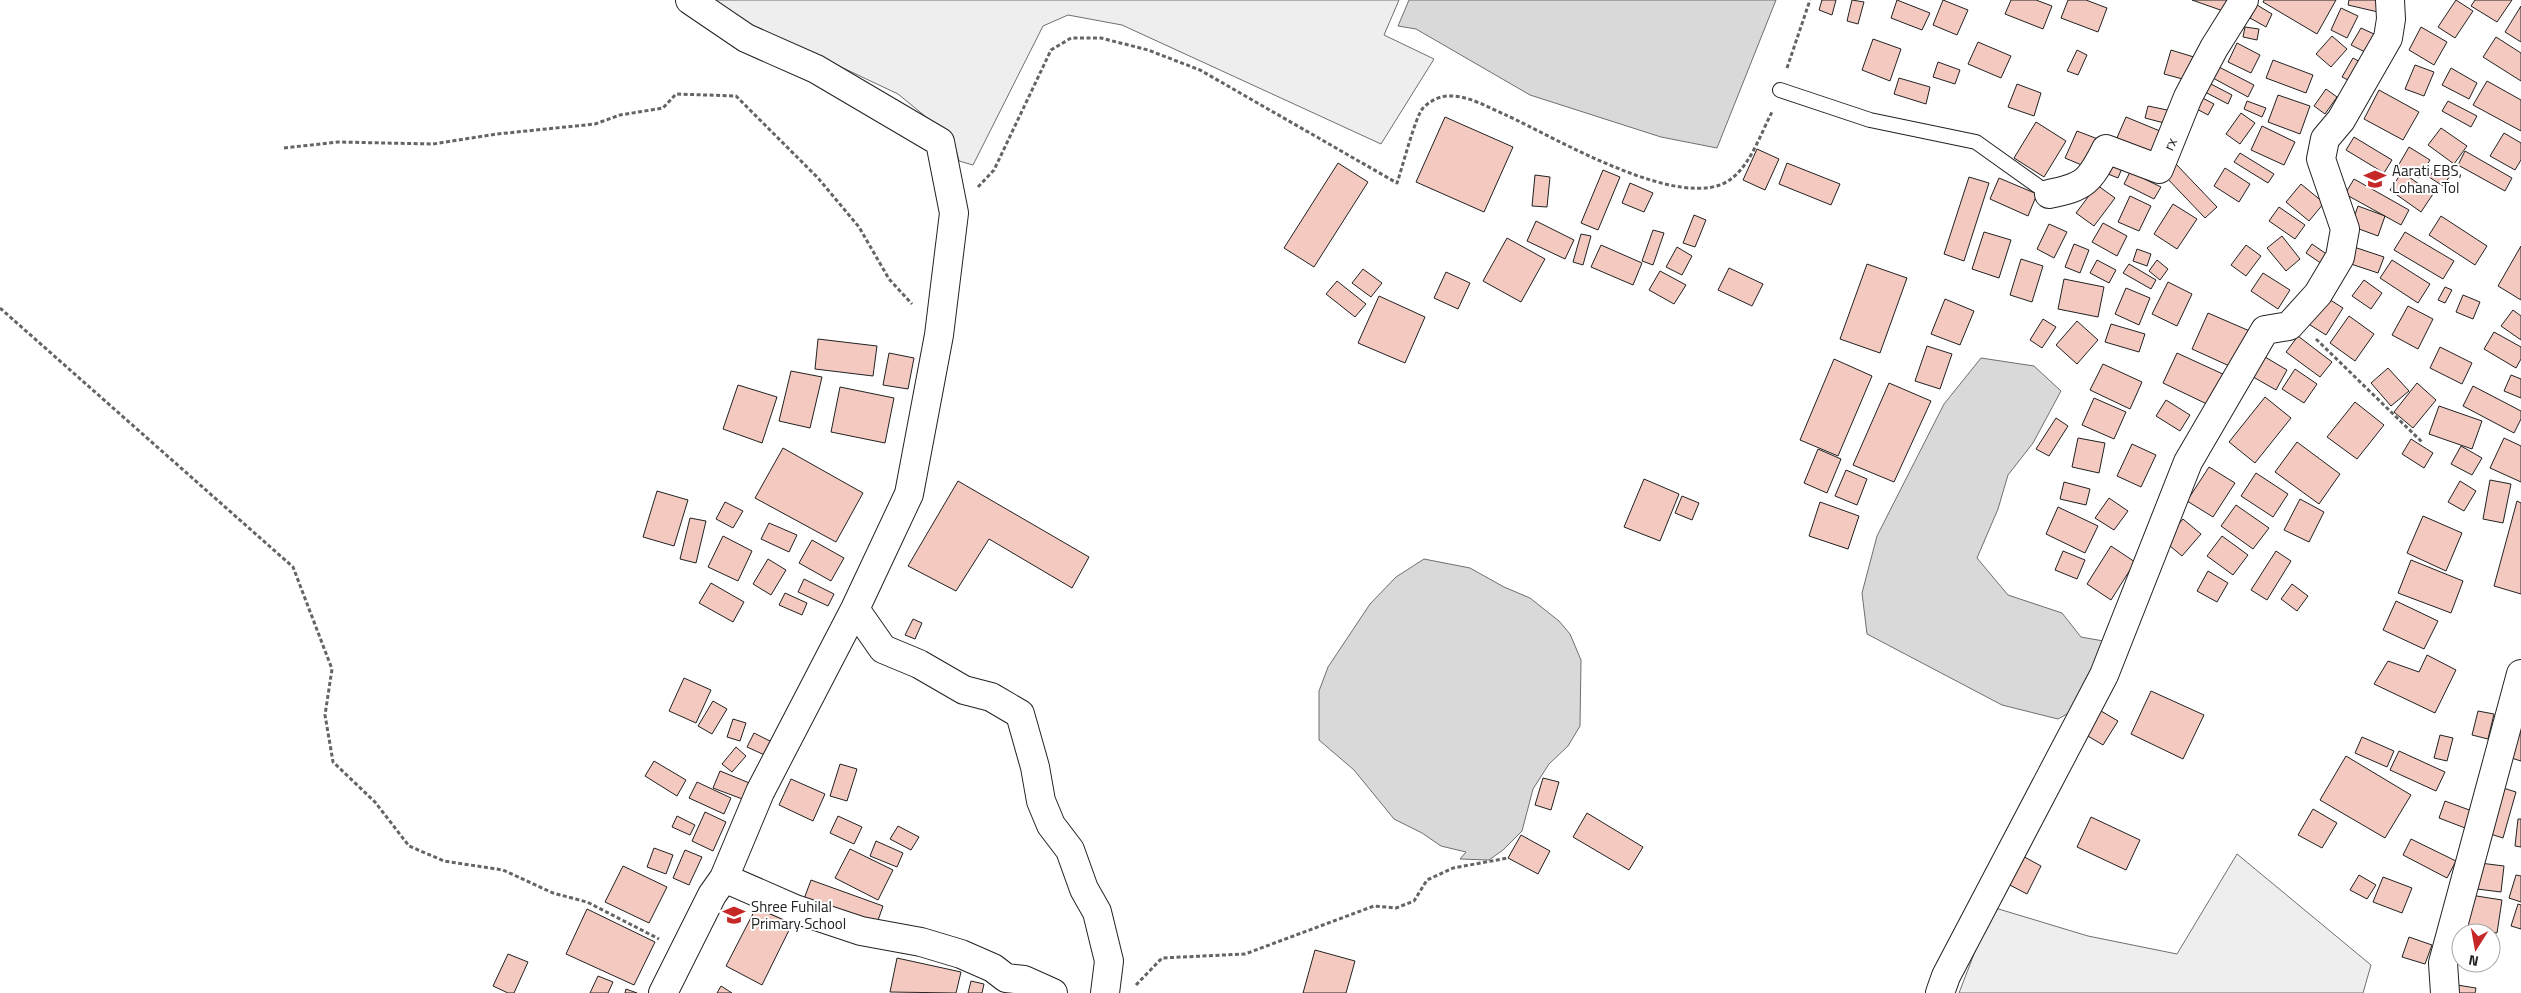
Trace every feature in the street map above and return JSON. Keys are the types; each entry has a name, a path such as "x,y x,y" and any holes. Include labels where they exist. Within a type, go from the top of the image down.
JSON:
{"street":[{"path":"663,993 712,895 724,878 760,792 855,609 909,494 939,335 954,213 940,142 816,69 746,38 690,0"},
{"name":"rx","path":"2049,194 2072,189 2092,176 2106,149 2159,169 2188,96 2214,48 2244,0"},
{"path":"1940,993 1946,976 2104,675 2188,462 2266,330 2289,326 2318,294 2340,257 2345,230 2321,159 2325,139 2341,120 2388,38 2391,19 2390,0"},
{"path":"855,609 883,649 919,664 964,690 991,696 1020,714 1041,801 1051,825 1070,850 1084,889 1097,912 1109,961 1105,993"},
{"path":"2444,993 2443,962 2521,674"},
{"path":"724,878 795,909 861,931 921,942 961,954 993,968 1002,985 1024,980 1053,993"}],"lane":[{"path":"1780,90 1870,120 1976,142 2049,194"}],"path":[{"path":"954,213 966,205 994,170 1051,50 1071,38 1100,38 1200,70 1397,184 1421,110 1436,98 1451,96 1476,102 1596,160 1646,178 1686,189 1713,189 1732,179 1746,162 1774,108 1810,0"},
{"path":"284,148 338,142 433,144 498,134 595,124 620,115 663,108 676,94 736,96 818,178 859,227 889,279 939,335"},
{"path":"0,308 293,567 332,669 325,715 333,762 375,802 409,846 444,860 503,870 553,893 586,902 684,952"},
{"path":"2295,320 2348,367 2381,404 2423,443"},
{"path":"1136,986 1162,958 1245,954 1374,906 1396,908 1414,901 1428,880 1453,868 1508,858"}],"shaded area":[{"path":"715,0 1399,0 1384,35 1434,59 1381,144 1122,25 1068,15 1043,26 973,165 959,161 953,139 898,94 725,12"},
{"path":"1409,0 1776,0 1717,148 1661,137 1530,95 1416,29 1398,26"},
{"path":"1981,358 2034,366 2061,391 2033,443 2008,475 1998,509 1977,558 2008,595 2062,613 2081,637 2109,642 2076,709 2058,719 2002,705 1867,634 1862,593 1877,536 1944,404"},
{"path":"1424,559 1470,568 1504,587 1530,598 1559,621 1570,634 1581,660 1580,726 1568,746 1549,764 1533,789 1522,831 1503,850 1489,860 1460,859 1466,852 1441,846 1422,833 1394,819 1354,770 1319,740 1319,691 1328,667 1370,604 1396,577"},
{"path":"2237,854 2371,965 2363,993 1959,993 1992,907 2088,936 2177,954"}],"building":[{"path":"1822,0 1836,0 1832,15 1819,10"},
{"path":"1852,0 1864,2 1858,24 1847,21"},
{"path":"1897,0 1930,13 1922,30 1891,18"},
{"path":"1943,0 1968,10 1957,35 1933,25"},
{"path":"2011,0 2036,0 2052,6 2043,29 2005,14"},
{"path":"2068,0 2086,0 2107,8 2098,32 2061,18"},
{"path":"2192,0 2230,0 2226,12"},
{"path":"2264,0 2336,0 2317,34 2263,2"},
{"path":"2349,0 2381,0 2378,12 2348,5"},
{"path":"2456,0 2473,11 2455,38 2438,27"},
{"path":"2475,0 2512,0 2497,22 2471,6"},
{"path":"2257,5 2272,14 2266,27 2250,18"},
{"path":"2521,6 2521,42 2505,32"},
{"path":"2341,8 2358,16 2347,38 2331,30"},
{"path":"2245,27 2259,29 2257,40 2243,37"},
{"path":"2421,27 2447,42 2434,65 2409,50"},
{"path":"2361,28 2374,34 2365,52 2351,45"},
{"path":"2332,36 2347,49 2331,67 2316,54"},
{"path":"2496,37 2521,53 2521,81 2483,57"},
{"path":"1873,39 1901,49 1890,81 1862,70"},
{"path":"1978,42 2011,56 2001,78 1968,64"},
{"path":"2237,43 2260,55 2251,73 2228,62"},
{"path":"2077,50 2087,55 2078,75 2067,71"},
{"path":"2171,50 2197,58 2190,81 2164,74"},
{"path":"2353,58 2364,64 2354,83 2342,77"},
{"path":"2273,60 2313,75 2306,93 2266,78"},
{"path":"1938,62 1960,70 1955,84 1933,77"},
{"path":"2415,65 2434,72 2424,96 2405,89"},
{"path":"2219,67 2254,85 2248,97 2213,78"},
{"path":"2451,68 2477,83 2469,99 2442,85"},
{"path":"1899,78 1930,87 1926,104 1894,94"},
{"path":"2487,81 2521,100 2521,131 2473,105"},
{"path":"2209,83 2232,95 2228,104 2205,92"},
{"path":"2017,84 2041,93 2034,116 2008,107"},
{"path":"2326,89 2337,97 2325,114 2314,106"},
{"path":"2379,90 2419,112 2403,140 2364,119"},
{"path":"2278,95 2310,106 2300,134 2268,122"},
{"path":"2199,96 2214,104 2208,115 2193,107"},
{"path":"2247,101 2266,108 2262,117 2244,109"},
{"path":"2448,101 2477,116 2471,127 2442,111"},
{"path":"2148,106 2172,111 2168,124 2145,118"},
{"path":"2241,113 2255,123 2240,144 2226,134"},
{"path":"1445,117 1513,147 1484,212 1416,182"},
{"path":"2126,117 2160,131 2148,161 2113,147"},
{"path":"2036,122 2066,141 2044,177 2014,158"},
{"path":"2262,126 2295,142 2284,165 2251,150"},
{"path":"2441,128 2467,146 2454,164 2428,145"},
{"path":"2077,131 2103,141 2091,169 2065,158"},
{"path":"2504,133 2521,143 2521,160 2515,170 2490,156"},
{"path":"2354,137 2392,160 2384,173 2346,150"},
{"path":"2409,147 2430,160 2419,178 2398,166"},
{"path":"1757,149 1779,159 1765,190 1743,180"},
{"path":"2465,151 2512,178 2505,191 2458,165"},
{"path":"2240,153 2274,174 2268,183 2234,162"},
{"path":"2110,155 2125,161 2118,178 2103,172"},
{"path":"1338,163 1368,182 1314,267 1284,248"},
{"path":"1787,163 1840,184 1831,205 1779,184"},
{"path":"2175,163 2217,207 2205,218 2163,174"},
{"path":"2439,164 2452,173 2443,186 2429,177"},
{"path":"2225,168 2250,184 2239,202 2214,186"},
{"path":"1603,170 1620,177 1598,230 1581,223"},
{"path":"2130,172 2161,187 2154,199 2124,184"},
{"path":"2402,172 2433,194 2421,212 2390,190"},
{"path":"1535,175 1550,177 1547,207 1532,206"},
{"path":"1969,177 1989,183 1964,261 1944,254"},
{"path":"1999,178 2037,194 2028,216 1990,199"},
{"path":"2354,179 2409,210 2401,225 2345,194"},
{"path":"1630,183 1653,193 1644,212 1622,203"},
{"path":"2301,184 2324,203 2309,221 2286,202"},
{"path":"2097,185 2115,198 2094,226 2076,213"},
{"path":"2130,196 2151,206 2139,231 2118,222"},
{"path":"2173,204 2197,219 2177,249 2154,234"},
{"path":"2358,206 2385,216 2378,236 2351,226"},
{"path":"2279,207 2305,225 2295,239 2269,221"},
{"path":"1694,215 1706,220 1695,247 1683,243"},
{"path":"2441,216 2487,246 2475,265 2429,235"},
{"path":"1536,221 1574,240 1565,259 1527,241"},
{"path":"2103,223 2127,236 2117,256 2092,242"},
{"path":"2049,224 2067,232 2054,258 2037,249"},
{"path":"1653,230 1664,233 1653,265 1642,261"},
{"path":"1984,232 2011,240 1999,278 1972,269"},
{"path":"2405,232 2454,261 2443,279 2394,250"},
{"path":"1581,234 1591,236 1583,265 1573,262"},
{"path":"2282,236 2300,259 2286,271 2267,248"},
{"path":"1507,238 1545,259 1521,302 1483,281"},
{"path":"2074,244 2089,250 2080,273 2065,267"},
{"path":"2312,244 2328,255 2322,264 2306,253"},
{"path":"1601,245 1642,263 1633,285 1591,267"},
{"path":"2246,245 2261,256 2246,276 2231,265"},
{"path":"2521,246 2521,300 2498,286"},
{"path":"1677,247 1692,256 1682,275 1666,267"},
{"path":"2354,247 2384,257 2378,273 2348,263"},
{"path":"2137,249 2151,254 2147,266 2133,261"},
{"path":"2021,259 2043,266 2032,302 2010,295"},
{"path":"2097,260 2116,270 2109,283 2090,273"},
{"path":"2157,260 2168,269 2160,280 2149,271"},
{"path":"2392,260 2430,284 2418,303 2380,278"},
{"path":"1867,264 1907,278 1880,353 1840,339"},
{"path":"2129,264 2156,280 2151,289 2123,273"},
{"path":"1729,268 1763,284 1752,306 1718,290"},
{"path":"1363,269 1382,283 1371,297 1352,283"},
{"path":"1660,271 1686,285 1674,304 1649,290"},
{"path":"1446,272 1470,283 1458,309 1434,298"},
{"path":"2263,273 2290,290 2278,309 2251,291"},
{"path":"2064,279 2104,287 2098,317 2058,309"},
{"path":"2364,280 2382,293 2371,309 2352,296"},
{"path":"1337,281 1366,304 1355,317 1326,294"},
{"path":"2168,282 2192,294 2177,326 2152,314"},
{"path":"2445,287 2452,290 2445,303 2438,300"},
{"path":"2126,288 2150,298 2139,325 2115,314"},
{"path":"2463,295 2480,302 2473,319 2456,312"},
{"path":"1379,296 1425,317 1405,363 1358,343"},
{"path":"2324,296 2343,308 2326,335 2307,323"},
{"path":"1945,299 1974,311 1960,345 1931,334"},
{"path":"2408,306 2433,319 2418,349 2392,335"},
{"path":"2513,310 2521,316 2521,340 2501,326"},
{"path":"2208,313 2252,332 2236,369 2192,349"},
{"path":"2349,316 2374,334 2355,361 2330,343"},
{"path":"2043,319 2056,327 2042,348 2030,340"},
{"path":"2077,321 2098,340 2077,364 2056,345"},
{"path":"2111,324 2145,334 2139,352 2105,342"},
{"path":"2494,332 2521,347 2521,359 2516,368 2484,349"},
{"path":"2298,336 2332,362 2320,377 2286,352"},
{"path":"818,339 877,346 873,376 815,369"},
{"path":"1927,346 1952,354 1940,389 1915,381"},
{"path":"2440,347 2472,363 2462,384 2430,368"},
{"path":"889,353 914,358 908,389 883,385"},
{"path":"2177,353 2225,375 2211,406 2163,383"},
{"path":"2260,354 2287,370 2276,390 2248,374"},
{"path":"1834,359 1872,376 1838,456 1800,440"},
{"path":"2103,364 2142,382 2130,409 2090,390"},
{"path":"2388,368 2409,391 2391,406 2371,383"},
{"path":"2295,369 2317,384 2304,403 2282,389"},
{"path":"791,371 822,377 810,428 779,421"},
{"path":"2511,375 2521,379 2521,398 2504,391"},
{"path":"1889,383 1931,401 1894,482 1853,465"},
{"path":"2417,383 2436,400 2413,428 2394,412"},
{"path":"738,385 777,397 762,443 723,429"},
{"path":"2473,386 2521,411 2521,419 2514,433 2463,406"},
{"path":"840,387 894,398 885,443 831,432"},
{"path":"2265,397 2291,418 2255,463 2229,442"},
{"path":"2094,398 2126,412 2114,439 2082,425"},
{"path":"2166,400 2190,415 2180,431 2156,416"},
{"path":"2355,402 2384,425 2357,459 2327,437"},
{"path":"2439,406 2482,421 2472,449 2429,434"},
{"path":"2056,418 2068,426 2049,456 2036,449"},
{"path":"2078,438 2105,443 2099,473 2072,467"},
{"path":"2504,438 2521,446 2521,482 2490,468"},
{"path":"2411,439 2433,453 2424,468 2402,454"},
{"path":"2297,442 2340,474 2319,504 2275,472"},
{"path":"2132,444 2156,455 2141,487 2117,476"},
{"path":"2461,446 2482,458 2472,475 2451,464"},
{"path":"783,448 863,493 836,542 755,498"},
{"path":"1818,449 1841,459 1827,493 1804,483"},
{"path":"2209,467 2235,483 2213,517 2187,501"},
{"path":"1846,470 1867,479 1857,505 1835,496"},
{"path":"2256,473 2288,494 2273,517 2241,496"},
{"path":"1644,479 1679,494 1660,541 1624,527"},
{"path":"2490,480 2511,484 2503,523 2483,519"},
{"path":"958,481 1089,557 1072,588 989,539 956,591 908,566"},
{"path":"2460,481 2476,491 2464,511 2448,502"},
{"path":"2064,482 2090,489 2086,505 2060,499"},
{"path":"657,491 688,500 674,546 643,537"},
{"path":"1682,496 1699,503 1692,520 1675,513"},
{"path":"2109,498 2128,511 2114,530 2095,518"},
{"path":"2300,499 2324,512 2309,542 2284,530"},
{"path":"2517,501 2521,503 2521,594 2494,586"},
{"path":"725,502 743,511 733,528 716,519"},
{"path":"1820,502 1859,516 1848,549 1809,536"},
{"path":"2236,505 2269,528 2253,549 2221,526"},
{"path":"2058,507 2098,526 2085,553 2046,534"},
{"path":"2423,516 2462,533 2446,571 2407,553"},
{"path":"690,518 706,521 696,563 680,559"},
{"path":"2183,519 2201,534 2182,556 2164,541"},
{"path":"769,523 797,535 789,552 761,539"},
{"path":"723,536 752,551 738,581 708,567"},
{"path":"2222,536 2248,555 2233,575 2207,556"},
{"path":"812,540 844,558 831,581 799,563"},
{"path":"2111,546 2135,562 2111,600 2087,584"},
{"path":"2063,551 2085,560 2077,579 2055,570"},
{"path":"2276,551 2291,561 2267,600 2251,590"},
{"path":"768,559 786,570 771,595 753,584"},
{"path":"2411,560 2463,581 2451,613 2398,593"},
{"path":"2208,571 2228,583 2217,602 2197,591"},
{"path":"804,579 834,594 828,606 798,592"},
{"path":"711,583 744,602 733,622 699,603"},
{"path":"2292,584 2308,596 2297,611 2281,599"},
{"path":"785,593 807,603 802,615 779,605"},
{"path":"2396,601 2438,621 2424,649 2383,630"},
{"path":"913,619 922,623 915,639 905,635"},
{"path":"2427,655 2456,670 2435,713 2374,684 2388,661 2419,672"},
{"path":"684,678 711,690 696,723 669,711"},
{"path":"2151,691 2204,715 2183,759 2131,734"},
{"path":"713,701 727,709 712,734 698,726"},
{"path":"2096,708 2118,721 2103,745 2081,732"},
{"path":"2478,711 2494,714 2488,739 2472,735"},
{"path":"733,719 746,723 740,741 727,737"},
{"path":"2513,729 2521,731 2521,761 2505,756"},
{"path":"754,733 776,744 769,757 747,747"},
{"path":"2440,735 2453,738 2447,761 2434,758"},
{"path":"2362,737 2394,751 2387,767 2355,753"},
{"path":"736,747 746,756 732,772 722,764"},
{"path":"2399,751 2445,772 2436,791 2390,770"},
{"path":"2346,756 2411,795 2385,838 2320,800"},
{"path":"654,761 686,780 677,796 645,776"},
{"path":"840,764 857,769 847,801 830,796"},
{"path":"720,771 752,784 745,800 713,788"},
{"path":"1543,778 1559,782 1551,810 1535,805"},
{"path":"791,779 825,794 813,821 779,805"},
{"path":"697,782 731,798 724,814 689,798"},
{"path":"2500,787 2516,792 2503,838 2487,833"},
{"path":"2445,801 2472,811 2465,828 2439,818"},
{"path":"2313,809 2337,823 2322,848 2298,835"},
{"path":"705,812 726,822 713,851 692,841"},
{"path":"1587,813 1643,847 1629,870 1573,837"},
{"path":"677,816 695,825 690,835 672,827"},
{"path":"838,816 862,827 854,844 830,833"},
{"path":"2091,817 2140,840 2126,870 2077,847"},
{"path":"2518,819 2521,819 2521,847 2515,846"},
{"path":"898,826 919,837 911,850 890,839"},
{"path":"1521,835 1550,851 1538,874 1508,858"},
{"path":"2411,839 2456,861 2447,878 2403,855"},
{"path":"876,841 903,853 897,867 870,856"},
{"path":"654,848 673,855 666,874 647,867"},
{"path":"850,849 893,870 878,900 835,878"},
{"path":"685,850 702,857 689,885 673,878"},
{"path":"2019,854 2041,866 2027,894 2004,882"},
{"path":"2480,863 2504,866 2501,892 2477,889"},
{"path":"623,866 667,887 649,923 605,902"},
{"path":"2359,875 2376,885 2367,899 2350,890"},
{"path":"2516,875 2521,876 2521,902 2509,898"},
{"path":"2383,877 2412,888 2402,913 2373,902"},
{"path":"811,880 883,906 876,926 804,899"},
{"path":"2464,894 2502,900 2499,923 2460,923"},
{"path":"760,900 795,918 762,985 726,966"},
{"path":"2518,904 2521,905 2521,929 2511,926"},
{"path":"587,909 655,942 634,985 566,954"},
{"path":"2409,937 2432,945 2425,964 2402,957"},
{"path":"1315,950 1355,961 1346,993 1303,993"},
{"path":"508,954 528,962 514,993 508,993 493,986"},
{"path":"897,958 961,972 956,993 890,992"},
{"path":"598,976 613,982 608,993 590,993"},
{"path":"971,981 984,984 982,993 968,993"},
{"path":"2457,985 2476,988 2475,993 2455,993"},
{"path":"721,986 732,993 717,993"},
{"path":"626,989 637,993 625,993"}],"place":[{"name":"Aarati EBS, Lohana Tol","path":"2375,179"},
{"name":"Shree Fuhilal Primary School","path":"734,915"}]}
